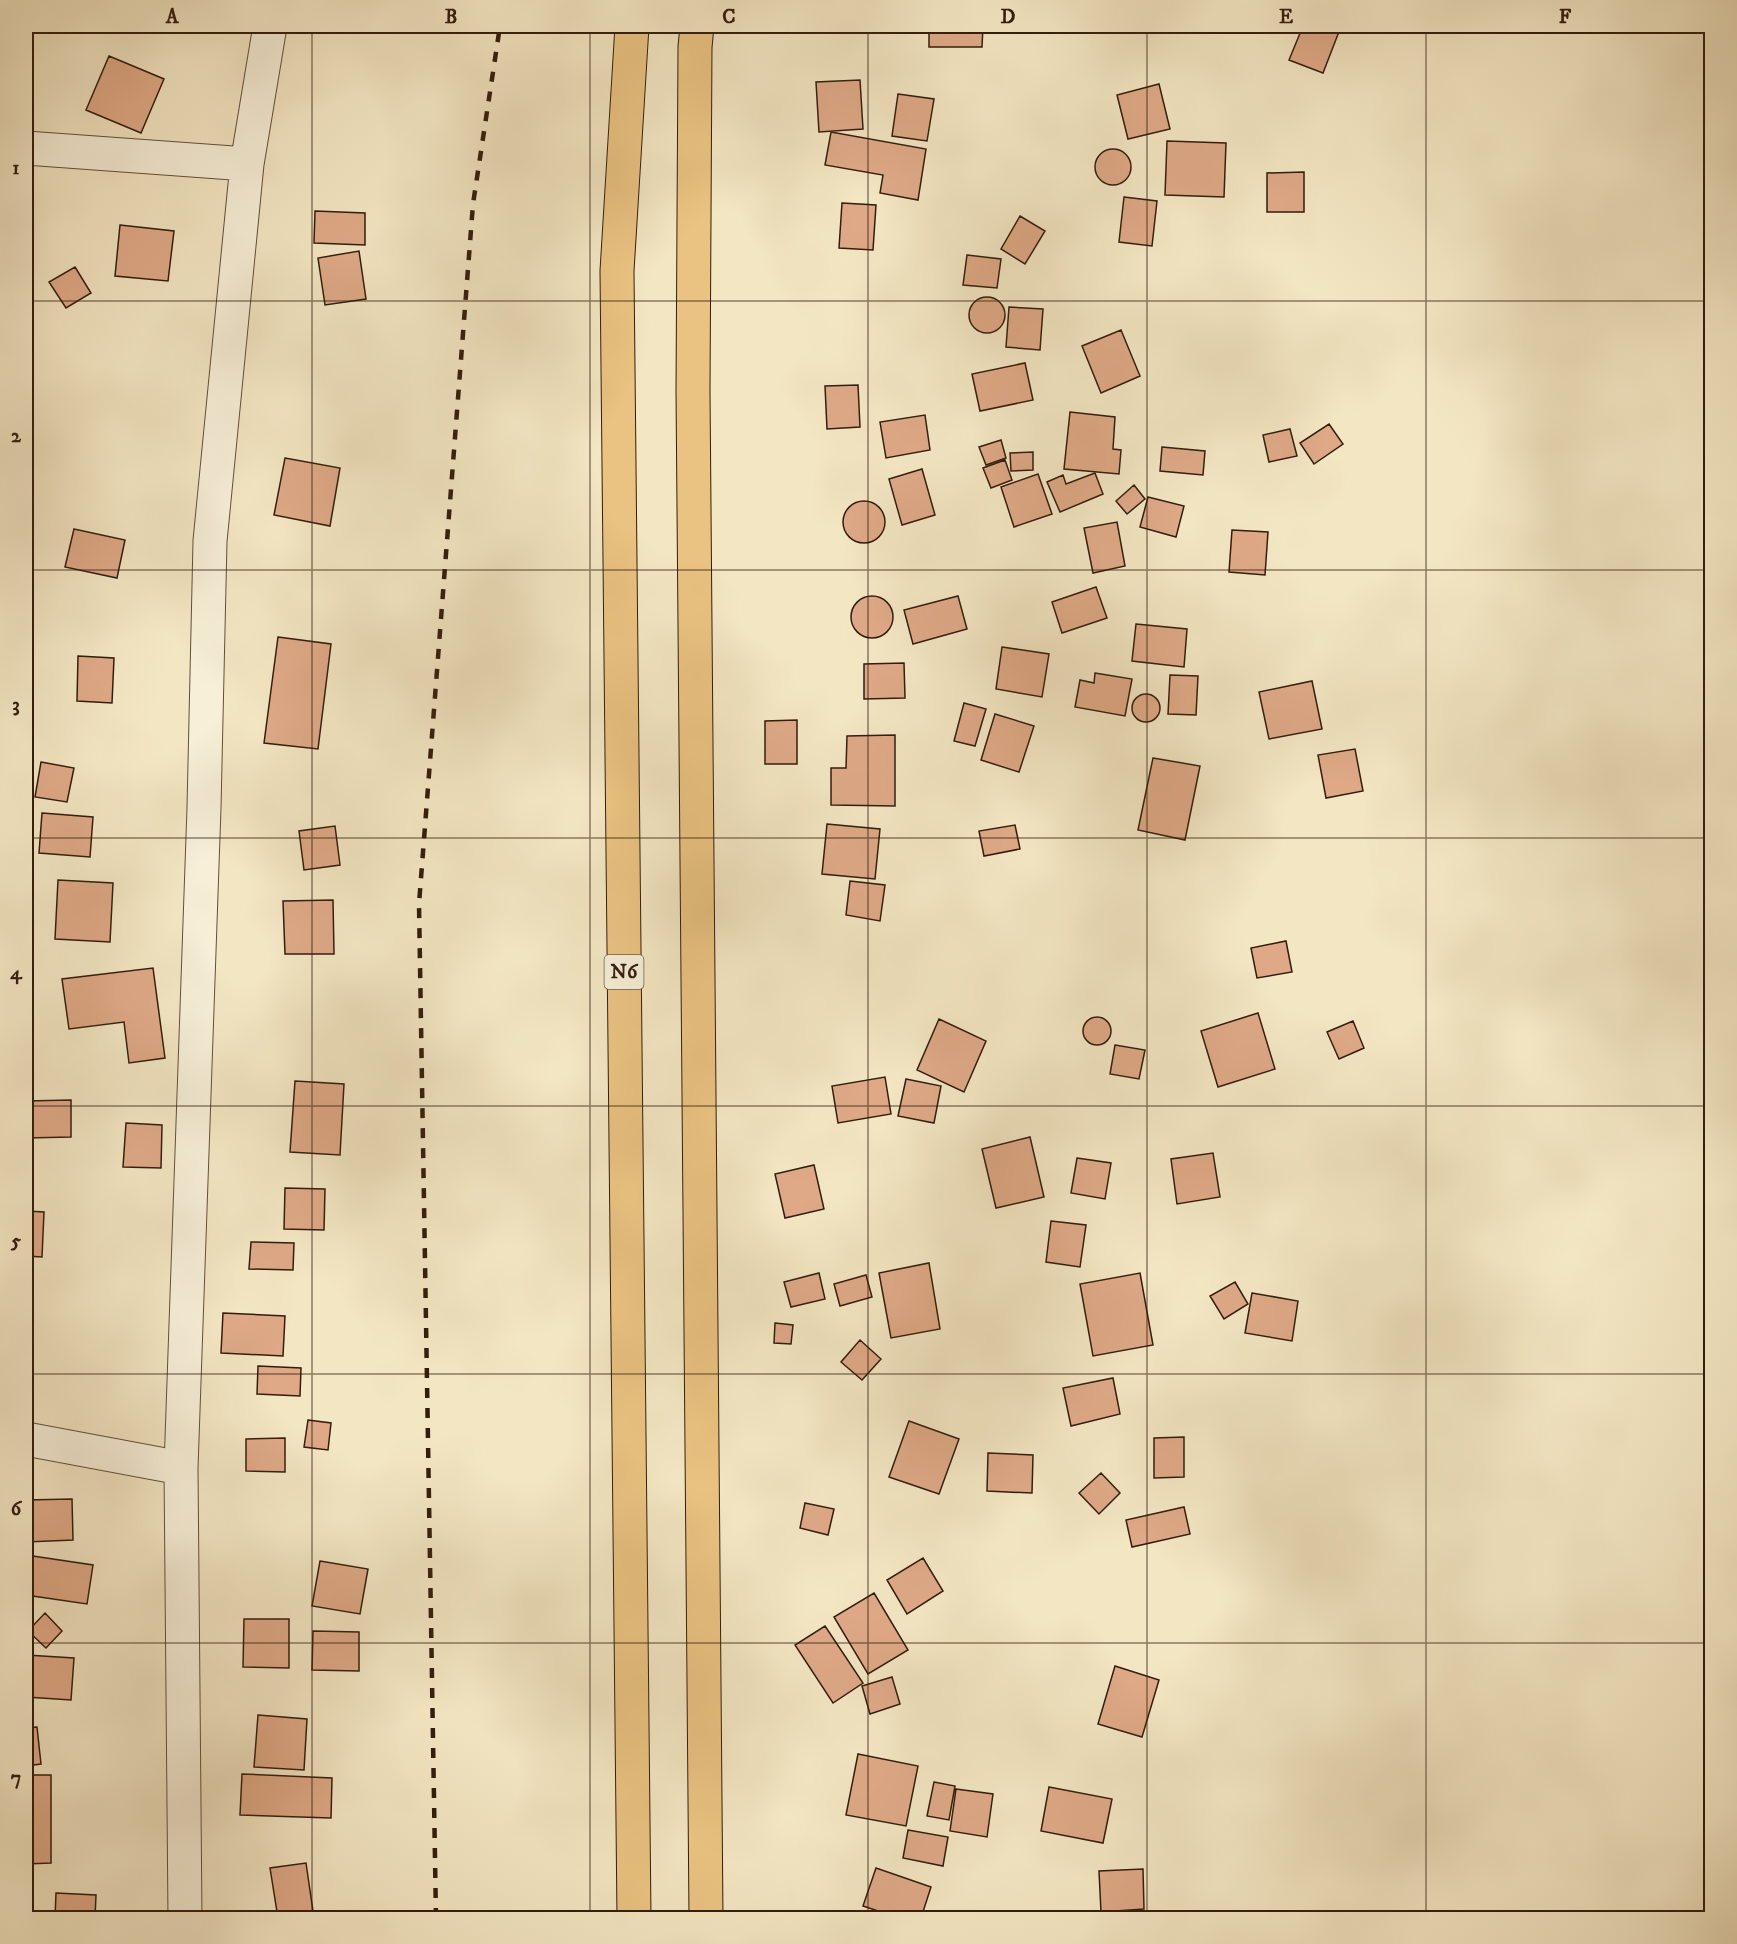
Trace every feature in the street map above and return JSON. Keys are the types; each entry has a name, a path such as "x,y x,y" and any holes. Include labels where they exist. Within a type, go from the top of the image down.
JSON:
{"highway":[{"name":"N6","path":"633,26 617,271 634,1918"},
{"path":"697,26 693,403 706,1918"}],"street":[{"path":"185,1918 181,1468 204,808 210,541 247,164 270,26"},
{"path":"26,148 247,164"},
{"path":"26,1439 181,1468"}],"building":[{"path":"929,26 983,26 982,47 929,47"},
{"path":"1303,26 1330,26 1340,29 1323,73 1289,60"},
{"path":"109,56 164,79 141,133 86,110"},
{"path":"860,80 863,129 819,132 816,82"},
{"path":"1159,84 1170,129 1128,139 1117,95"},
{"path":"898,94 934,99 927,141 892,136"},
{"path":"831,132 926,149 918,200 880,193 883,175 825,165"},
{"path":"1167,141 1226,143 1224,197 1165,195"},
{"path":"1113,149 1126,154 1131,167 1126,180 1113,185 1100,180 1095,167 1100,154"},
{"path":"1304,172 1304,212 1267,212 1267,173"},
{"path":"1124,197 1157,201 1152,246 1119,242"},
{"path":"842,203 876,205 873,250 839,248"},
{"path":"315,211 365,213 365,245 314,243"},
{"path":"1020,216 1045,231 1025,264 1001,249"},
{"path":"120,225 174,231 168,281 115,276"},
{"path":"359,251 366,299 325,305 318,258"},
{"path":"967,255 1001,259 997,288 963,285"},
{"path":"75,267 91,293 66,308 49,282"},
{"path":"987,297 1000,302 1005,315 1000,328 987,333 974,328 969,315 974,302"},
{"path":"1009,307 1043,309 1040,350 1006,347"},
{"path":"1121,330 1140,376 1101,393 1082,346"},
{"path":"1025,363 1033,400 980,411 972,374"},
{"path":"858,385 860,427 827,429 825,386"},
{"path":"1070,412 1115,417 1113,449 1121,450 1119,474 1064,469"},
{"path":"925,415 930,450 886,458 880,422"},
{"path":"1329,424 1343,444 1314,464 1300,443"},
{"path":"1290,429 1297,456 1269,462 1263,435"},
{"path":"1001,440 1006,458 986,465 979,447"},
{"path":"1162,447 1205,451 1203,475 1160,471"},
{"path":"1033,452 1033,470 1011,471 1010,453"},
{"path":"285,458 340,468 330,526 274,515"},
{"path":"1005,460 1012,480 991,488 983,468"},
{"path":"922,469 935,515 902,525 889,479"},
{"path":"1095,473 1103,494 1060,512 1047,482 1063,475 1066,484"},
{"path":"1038,474 1052,514 1014,527 1001,487"},
{"path":"1134,485 1145,499 1127,514 1116,501"},
{"path":"1148,497 1184,506 1176,537 1140,527"},
{"path":"864,501 879,507 885,522 879,537 864,543 849,537 843,522 849,507"},
{"path":"1117,522 1125,566 1093,573 1084,528"},
{"path":"74,529 125,540 117,578 65,567"},
{"path":"1232,530 1268,532 1265,575 1229,572"},
{"path":"1096,587 1107,618 1062,633 1052,602"},
{"path":"872,596 887,602 893,617 887,632 872,638 857,632 851,617 857,602"},
{"path":"958,596 967,629 913,644 904,610"},
{"path":"1136,624 1187,629 1184,667 1132,661"},
{"path":"278,637 331,644 318,749 264,743"},
{"path":"1002,647 1049,654 1042,697 996,689"},
{"path":"78,656 114,658 112,703 77,701"},
{"path":"904,663 905,698 864,699 864,664"},
{"path":"1095,673 1132,679 1125,716 1075,707 1080,680 1094,683"},
{"path":"1170,675 1198,676 1196,715 1168,714"},
{"path":"1312,681 1322,729 1269,739 1259,692"},
{"path":"1146,694 1156,698 1160,708 1156,718 1146,722 1136,718 1132,708 1136,698"},
{"path":"964,703 986,709 975,746 954,741"},
{"path":"995,714 1034,726 1019,772 981,760"},
{"path":"797,720 797,764 765,764 765,721"},
{"path":"895,735 895,806 831,805 831,768 846,768 847,736"},
{"path":"1355,749 1363,791 1326,798 1318,755"},
{"path":"1153,758 1200,766 1185,840 1138,830"},
{"path":"41,762 74,768 67,802 35,797"},
{"path":"42,813 93,817 90,857 39,853"},
{"path":"827,824 880,829 875,879 822,874"},
{"path":"1015,825 1020,849 984,856 979,831"},
{"path":"335,826 340,865 304,870 299,831"},
{"path":"58,880 113,883 110,942 55,939"},
{"path":"850,881 885,885 880,921 846,915"},
{"path":"333,900 334,954 285,954 283,901"},
{"path":"1286,941 1292,972 1257,978 1251,948"},
{"path":"153,968 165,1058 129,1063 124,1022 69,1029 62,979"},
{"path":"1258,1013 1275,1069 1218,1087 1201,1031"},
{"path":"1097,1017 1107,1021 1111,1031 1107,1041 1097,1045 1087,1041 1083,1031 1087,1021"},
{"path":"939,1019 986,1041 964,1092 917,1070"},
{"path":"1353,1021 1364,1048 1339,1059 1327,1032"},
{"path":"1115,1045 1145,1050 1139,1079 1110,1074"},
{"path":"885,1077 891,1114 838,1123 832,1086"},
{"path":"906,1079 941,1086 934,1123 898,1116"},
{"path":"295,1081 344,1084 340,1155 290,1152"},
{"path":"71,1100 71,1137 26,1138 26,1101"},
{"path":"126,1123 162,1125 161,1168 123,1167"},
{"path":"1030,1137 1044,1197 996,1208 982,1149"},
{"path":"1213,1153 1220,1197 1177,1204 1171,1159"},
{"path":"1077,1158 1111,1163 1105,1199 1071,1193"},
{"path":"814,1165 824,1209 785,1218 775,1174"},
{"path":"285,1188 325,1189 324,1230 284,1229"},
{"path":"26,1211 44,1212 42,1257 26,1256"},
{"path":"1051,1221 1086,1225 1080,1267 1046,1262"},
{"path":"251,1242 294,1243 293,1270 249,1269"},
{"path":"929,1263 940,1329 891,1338 879,1273"},
{"path":"819,1273 825,1299 791,1307 784,1282"},
{"path":"1140,1273 1153,1345 1093,1356 1080,1284"},
{"path":"866,1275 872,1297 840,1306 834,1284"},
{"path":"1235,1282 1248,1304 1224,1319 1210,1296"},
{"path":"1252,1293 1298,1301 1292,1341 1245,1333"},
{"path":"223,1313 285,1316 283,1356 221,1353"},
{"path":"775,1323 793,1325 791,1344 774,1343"},
{"path":"860,1340 881,1359 862,1380 841,1362"},
{"path":"258,1366 301,1368 300,1396 257,1394"},
{"path":"1113,1378 1120,1414 1071,1426 1063,1388"},
{"path":"308,1420 331,1423 328,1450 304,1447"},
{"path":"909,1421 959,1439 939,1494 889,1477"},
{"path":"1184,1437 1184,1477 1154,1478 1154,1438"},
{"path":"285,1438 285,1472 246,1471 246,1439"},
{"path":"988,1453 1033,1455 1032,1493 987,1491"},
{"path":"1101,1473 1120,1493 1099,1514 1079,1493"},
{"path":"72,1499 73,1540 26,1542 26,1500"},
{"path":"805,1503 834,1509 828,1535 800,1528"},
{"path":"1184,1507 1190,1534 1132,1547 1126,1520"},
{"path":"26,1555 93,1565 87,1604 26,1595"},
{"path":"923,1558 943,1591 907,1614 887,1580"},
{"path":"320,1561 368,1569 360,1614 312,1606"},
{"path":"874,1593 908,1650 868,1674 834,1617"},
{"path":"45,1613 62,1631 46,1648 28,1631"},
{"path":"244,1619 289,1619 289,1668 243,1667"},
{"path":"825,1626 863,1683 833,1703 795,1645"},
{"path":"313,1631 359,1632 359,1671 312,1670"},
{"path":"26,1655 74,1658 71,1700 26,1697"},
{"path":"1115,1666 1159,1680 1142,1737 1098,1724"},
{"path":"892,1677 900,1704 870,1714 862,1686"},
{"path":"258,1715 307,1719 304,1770 254,1767"},
{"path":"37,1727 41,1764 26,1766 26,1728"},
{"path":"858,1754 918,1766 906,1826 846,1815"},
{"path":"242,1774 332,1778 331,1818 240,1815"},
{"path":"26,1775 51,1775 51,1863 26,1864"},
{"path":"934,1782 955,1786 949,1820 927,1816"},
{"path":"1049,1787 1112,1799 1103,1843 1041,1831"},
{"path":"956,1789 993,1794 987,1837 950,1831"},
{"path":"908,1830 948,1837 943,1866 903,1858"},
{"path":"306,1863 314,1918 278,1918 270,1868"},
{"path":"876,1868 931,1887 921,1918 899,1918 863,1906"},
{"path":"1143,1869 1144,1909 1101,1912 1099,1871"},
{"path":"56,1893 96,1895 95,1918 55,1918"}],"railway":[{"path":"436,1918 419,904 473,204 500,26"}]}
